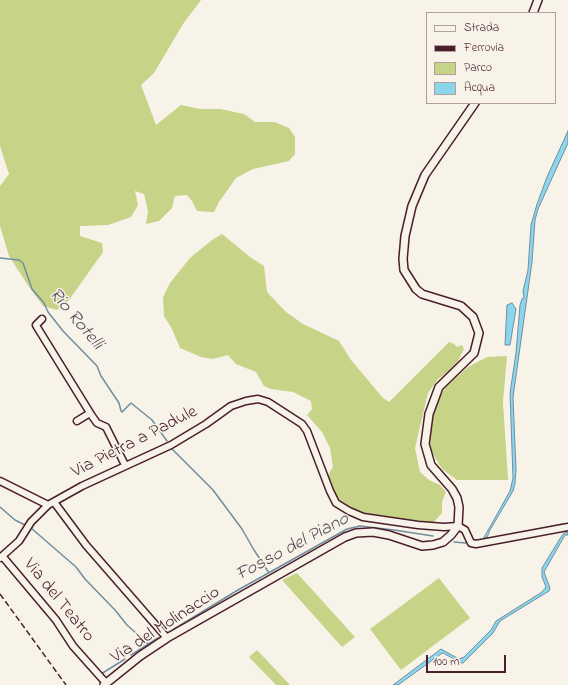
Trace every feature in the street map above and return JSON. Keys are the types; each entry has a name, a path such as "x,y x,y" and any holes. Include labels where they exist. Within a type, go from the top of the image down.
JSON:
{"street":[{"path":"533,12 538,0"},
{"path":"474,104 425,175 410,212 405,236 403,259 404,270 416,289 422,294 461,306 473,317 479,334 474,353 439,387 429,414 425,444 431,465 452,489 457,498 459,507 458,526 464,530 472,542 476,544 568,527"},
{"path":"42,319 36,325 37,327 90,413 97,423 106,427 125,466"},
{"name":"Via Pietra a Padule","path":"1,557 19,541 31,522 51,504 82,486 171,445 206,424 231,406 258,399 268,402 302,424 307,431 336,503 363,517 418,525 444,527 458,526"},
{"path":"77,421 90,413"},
{"path":"0,481 51,504 167,638"},
{"name":"Via del Molinaccio","path":"105,684 140,656 167,638 345,537 356,533 373,532 389,535 422,546 433,545 443,542 458,526"},
{"name":"Via del Teatro","path":"1,557 56,620 73,646 105,684"}],"green space":[{"path":"0,0 201,0 183,24 154,73 141,85 156,125 181,105 200,109 220,109 244,114 255,122 274,122 289,128 295,137 295,154 289,161 253,169 236,178 219,202 214,212 197,211 187,195 175,196 172,208 159,221 146,224 148,211 144,194 135,191 138,205 131,217 108,225 80,226 80,236 102,243 103,252 69,300 57,310 43,306 9,256 0,226 0,186 9,174 0,146"},
{"path":"222,234 250,257 264,266 267,292 286,312 303,324 339,341 351,360 382,397 389,402 449,342 457,347 462,345 464,349 458,361 448,372 438,379 428,393 415,448 420,472 429,480 440,485 446,492 442,502 442,513 432,524 359,515 343,504 335,495 328,475 333,467 330,448 322,432 307,415 312,409 311,401 293,392 271,389 264,386 256,372 236,364 228,355 213,359 201,357 180,348 172,329 164,316 163,297 170,283 190,258"},
{"path":"507,356 503,402 508,480 457,480 442,469 430,449 431,431 436,402 447,386 468,367 487,357"},
{"path":"297,573 355,637 342,647 282,580"},
{"path":"439,578 470,618 401,670 370,629"},
{"path":"257,650 290,685 276,685 249,657"}],"water":[{"path":"568,131 568,143 538,209 535,220 532,262 513,397 516,470 515,483 513,491 490,530 486,540 482,541 510,491 513,478 510,393 516,353 520,305 522,299 524,298 523,291 528,270 531,225 547,177"},
{"path":"512,303 516,309 510,345 505,345 507,305"},
{"path":"568,532 568,535 565,535 544,572 550,588 549,591 500,621 493,633 463,663 443,653 398,685 393,685 441,649 459,659 464,657 491,630 496,621 542,592 546,587 542,577 542,568 561,537 564,533"}],"waterway":[{"name":"Rio Rotelli","path":"0,258 19,260 23,263 32,289 44,303 48,312 63,331 97,366 101,376 119,403 121,411"},
{"name":"Rio Rotelli","path":"122,412 131,403 152,420 167,441"},
{"name":"Rio Rotelli","path":"171,448 213,490 242,529 269,573"},
{"path":"0,507 15,520 25,525"},
{"name":"Fosso del Piano","path":"524,532 563,524"},
{"name":"Fosso del Piano","path":"174,629 238,590 347,529 360,526 433,536"},
{"path":"31,528 76,567 127,625 148,644"},
{"name":"Fosso del Piano","path":"454,542 466,543"},
{"name":"Fosso del Piano","path":"131,655 158,638"},
{"name":"Fosso del Piano","path":"101,674 125,659"}],"railway":[{"path":"0,594 66,685"}]}
